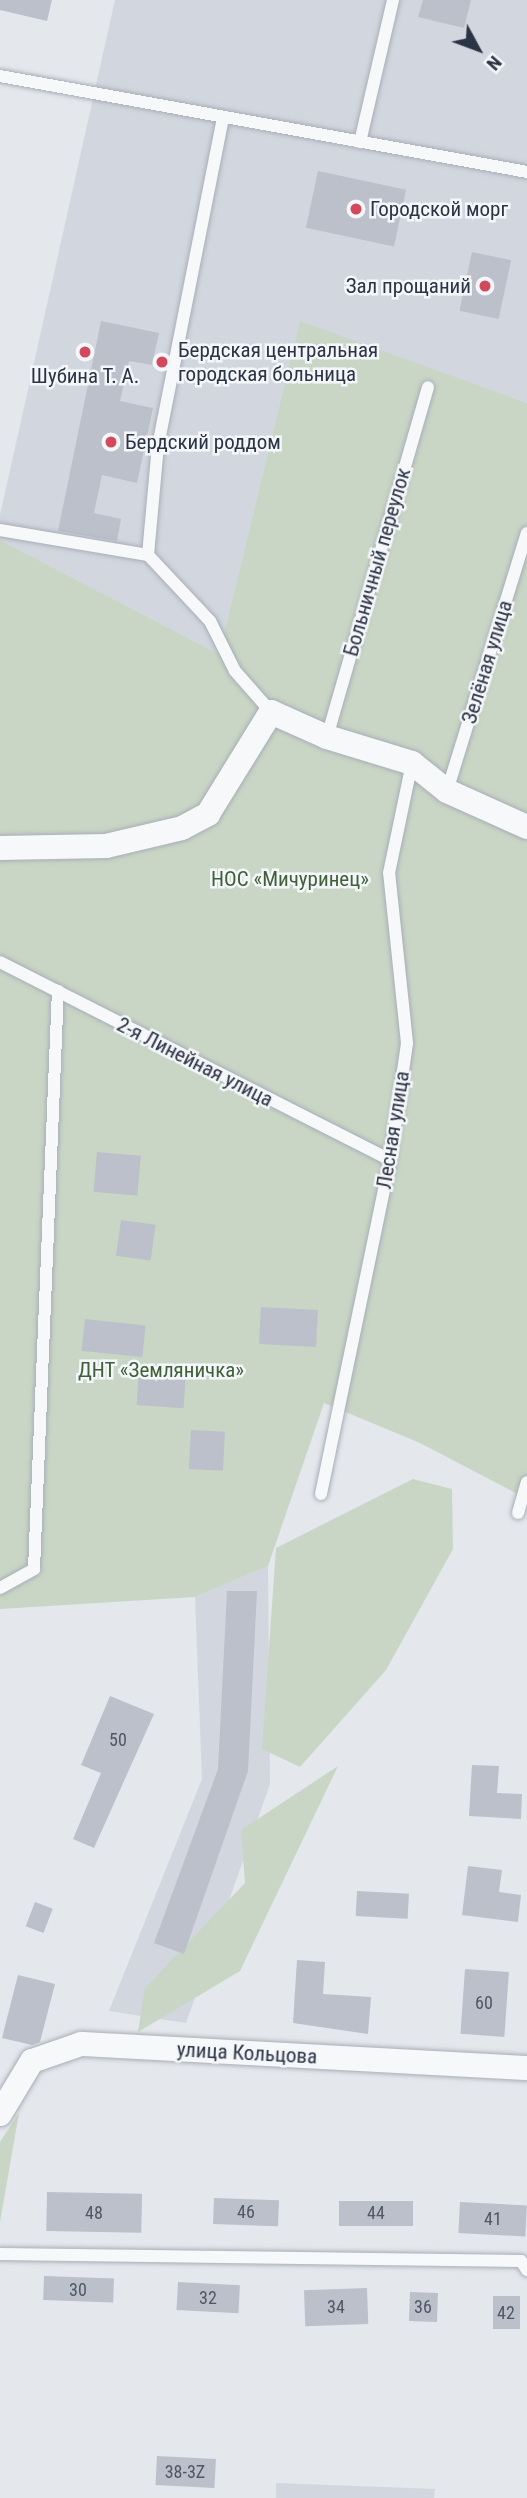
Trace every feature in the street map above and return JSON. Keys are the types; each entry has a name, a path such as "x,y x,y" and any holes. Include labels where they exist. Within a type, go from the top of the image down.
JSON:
{"street":[{"path":"0,848 106,846 181,828 208,814 271,712 327,737 412,763 447,791 527,827"},
{"name":"улица Кольцова","path":"0,2114 32,2061 81,2044 527,2068"}],"lane":[{"path":"360,142 393,0"},
{"path":"0,76 527,172"},
{"path":"148,555 158,446 223,117"},
{"name":"Больничный переулок","path":"327,737 428,387"},
{"path":"0,530 148,555 209,621 235,671 271,712"},
{"name":"Зелёная улица","path":"447,791 527,533"},
{"name":"Лесная улица","path":"321,1494 390,1160 407,1043 389,873 412,763"},
{"name":"2-я Линейная улица","path":"0,962 58,990 201,1068 390,1160"},
{"path":"0,1588 34,1569 58,990"},
{"path":"518,1513 527,1482"},
{"path":"0,2254 521,2261 527,2270"}],"shaded area":[{"name":"Бердская центральная городская больница","path":"115,0 527,0 527,403 300,322 219,654 0,540 0,515"},
{"path":"268,1566 270,1784 186,2023 109,2011 202,1779 195,1597"},
{"path":"276,2483 435,2489 434,2498 276,2498"}],"green space":[{"name":"НОС «Мичуринец»","path":"300,321 527,403 527,1499 420,1443 324,1403 268,1566 195,1597 0,1609 0,540 219,654"},
{"path":"413,1479 452,1489 453,1549 386,1670 300,1767 262,1749 276,1548"},
{"path":"338,1766 240,1971 138,2032 145,1988 245,1883 241,1830"},
{"path":"19,2113 0,2222 0,2142"}],"building":[{"path":"0,0 52,0 47,21 0,10"},
{"path":"423,0 471,0 464,28 418,17"},
{"name":"Городской морг","path":"318,171 406,190 394,246 306,228"},
{"name":"Зал прощаний","path":"472,252 511,260 499,319 460,311"},
{"name":"Бердский роддом","path":"101,321 159,333 152,365 129,361 120,401 153,408 137,483 102,475 94,513 121,519 117,541 58,531"},
{"path":"97,1152 141,1156 137,1196 94,1192"},
{"path":"121,1220 156,1225 151,1261 116,1256"},
{"path":"261,1307 318,1310 316,1347 259,1344"},
{"path":"85,1319 146,1325 142,1357 82,1351"},
{"path":"139,1371 186,1374 184,1408 137,1405"},
{"path":"191,1430 225,1432 223,1471 189,1469"},
{"path":"227,1591 257,1591 248,1771 184,1954 154,1943 218,1769"},
{"path":"110,1696 154,1714 94,1848 73,1839 101,1773 81,1765"},
{"path":"472,1765 499,1766 497,1793 522,1794 521,1819 469,1816"},
{"path":"468,1866 502,1870 499,1892 521,1895 518,1922 462,1915"},
{"path":"357,1891 409,1894 408,1919 356,1916"},
{"path":"35,1902 53,1909 43,1933 26,1926"},
{"path":"297,1960 325,1962 323,1994 371,1997 368,2034 293,2023"},
{"path":"465,1969 509,1972 504,2037 460,2034"},
{"path":"18,1975 55,1984 40,2042 32,2045 2,2038"},
{"path":"47,2192 142,2194 141,2233 46,2231"},
{"path":"214,2198 279,2200 278,2226 213,2224"},
{"path":"339,2201 413,2201 413,2226 339,2226"},
{"path":"460,2202 527,2206 525,2236 458,2233"},
{"path":"44,2276 114,2278 113,2302 43,2300"},
{"path":"178,2282 240,2285 238,2313 177,2310"},
{"path":"367,2288 368,2324 305,2326 304,2290"},
{"path":"410,2292 438,2293 437,2322 409,2321"},
{"path":"493,2296 520,2296 520,2329 493,2329"},
{"path":"157,2456 216,2459 214,2488 155,2485"}],"place":[{"name":"Городской морг","path":"356,209"},
{"name":"Зал прощаний","path":"485,286"},
{"name":"Шубина Т. А.","path":"85,352"},
{"name":"Бердская центральная городская больница","path":"162,362"},
{"name":"Бердский роддом","path":"111,442"}],"park label":[{"name":"ДНТ «Земляничка»","path":"161,1370"}]}
